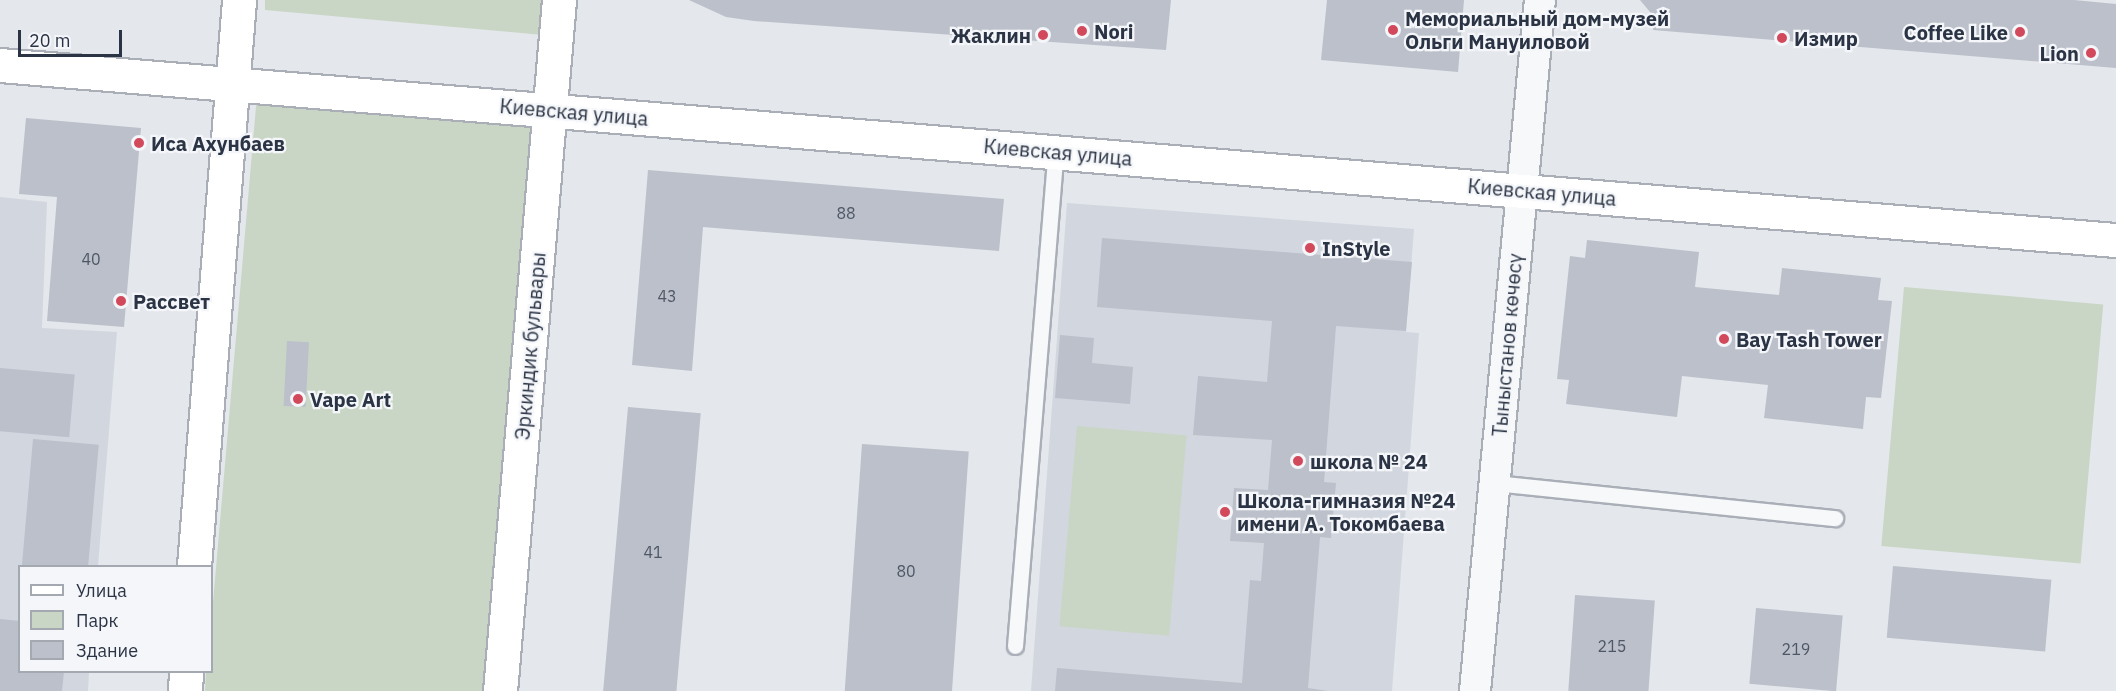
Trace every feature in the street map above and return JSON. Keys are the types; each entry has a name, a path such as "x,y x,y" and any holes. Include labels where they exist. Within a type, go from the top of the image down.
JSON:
{"main road":[{"path":"194,565 239,0"},
{"name":"Эркиндик бульвары","path":"500,691 559,0"},
{"name":"Киевская улица","path":"0,65 2116,240"},
{"path":"185,691 186,673"}],"street":[{"name":"Тыныстанов көчөсү","path":"1475,691 1540,0"}],"lane":[{"path":"1015,646 1056,152"},
{"path":"1495,483 1835,518"}],"shaded area":[{"path":"0,197 47,202 42,328 117,332 98,565 18,565 18,673 89,673 88,691 0,691"},
{"name":"Школа-гимназия №24 имени А. Токомбаева","path":"1067,203 1414,229 1406,332 1419,333 1392,691 1031,691"}],"green space":[{"path":"265,0 546,0 543,35 265,10"},
{"path":"257,95 535,119 485,691 205,691 206,673 213,673 213,602"},
{"path":"1904,287 2103,304 2081,563 1881,546"},
{"path":"1077,426 1187,436 1169,636 1059,626"}],"building":[{"path":"689,0 1171,0 1166,50 754,21 726,17"},
{"name":"Мемориальный дом-музей Ольги Мануиловой","path":"1327,0 1464,0 1458,72 1321,60"},
{"path":"1640,0 2074,0 2116,4 2116,68 1653,30 1655,18"},
{"path":"26,118 141,128 124,327 47,321 57,197 19,194"},
{"path":"648,170 1004,199 999,251 703,227 692,371 632,365"},
{"name":"школа № 24","path":"1102,238 1412,262 1406,331 1336,326 1324,482 1336,483 1331,538 1320,537 1308,688 1328,691 1055,691 1057,668 1242,683 1250,580 1261,581 1264,543 1230,541 1234,488 1268,490 1272,440 1193,435 1198,376 1267,382 1272,321 1097,307"},
{"name":"Bay Tash Tower","path":"1587,240 1699,252 1695,287 1779,295 1782,268 1881,278 1878,300 1892,301 1881,398 1866,397 1863,429 1764,418 1768,385 1682,376 1677,417 1566,404 1569,380 1557,379 1570,256 1585,258"},
{"path":"1060,335 1094,338 1092,363 1133,367 1130,404 1055,398"},
{"path":"287,341 309,342 306,407 284,406"},
{"path":"0,368 75,375 69,437 0,431"},
{"path":"628,407 701,413 676,691 603,691"},
{"path":"33,439 99,445 88,565 22,565"},
{"path":"862,444 969,451 952,691 845,691"},
{"path":"1893,566 2051,580 2045,652 1887,638"},
{"path":"1575,595 1655,601 1648,691 1568,691"},
{"path":"1756,608 1843,616 1836,691 1749,684"},
{"path":"0,619 18,621 18,673 64,673 62,691 0,691"}],"place":[{"name":"Мемориальный дом-музей Ольги Мануиловой","path":"1393,30"},
{"name":"Nori","path":"1082,31"},
{"name":"Coffee Like","path":"2020,32"},
{"name":"Жаклин","path":"1043,35"},
{"name":"Измир","path":"1782,38"},
{"name":"Lion","path":"2091,53"},
{"name":"Иса Ахунбаев","path":"139,143"},
{"name":"InStyle","path":"1310,248"},
{"name":"Рассвет","path":"121,301"},
{"name":"Bay Tash Tower","path":"1724,339"},
{"name":"Vape Art","path":"298,399"},
{"name":"школа № 24","path":"1298,461"},
{"name":"Школа-гимназия №24 имени А. Токомбаева","path":"1225,512"}]}
